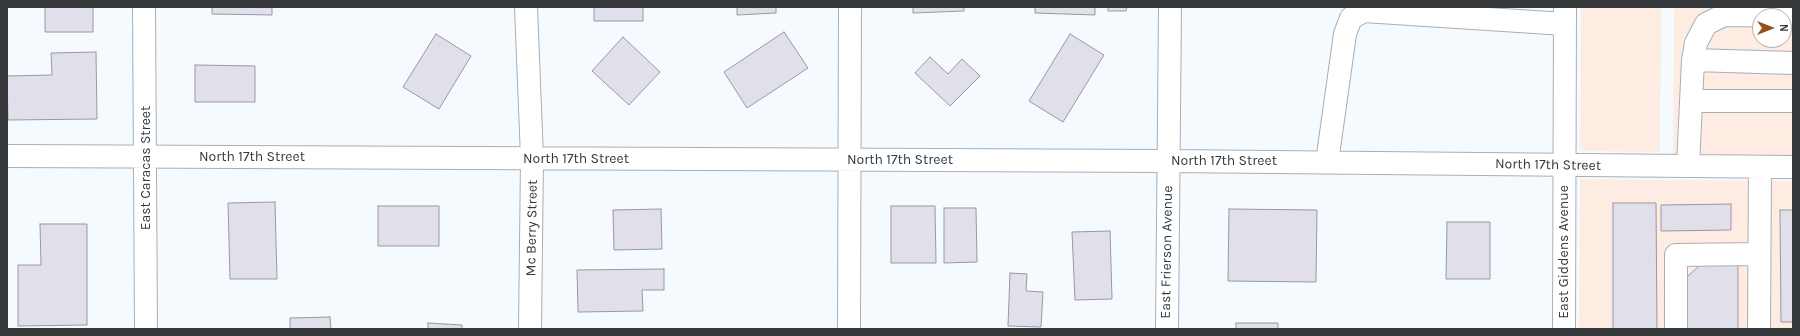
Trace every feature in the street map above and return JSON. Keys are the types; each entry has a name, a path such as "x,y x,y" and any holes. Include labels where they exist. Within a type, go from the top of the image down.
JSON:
{"street":[{"name":"East Caracas Street","path":"144,7 146,329"},
{"name":"Mc Berry Street","path":"526,7 532,158 530,329"},
{"path":"849,329 850,7"},
{"name":"East Frierson Avenue","path":"1167,329 1170,7"},
{"path":"1328,162 1345,34 1351,18 1364,11 1565,15"},
{"name":"East Giddens Avenue","path":"1564,329 1565,15"},
{"path":"1688,166 1693,60 1696,43 1706,24 1724,15 1793,16"},
{"path":"1693,60 1793,63"},
{"path":"1691,101 1793,102"},
{"name":"North 17th Street","path":"7,156 1168,161 1793,167"},
{"path":"1759,329 1760,167"},
{"path":"1676,329 1676,255 1759,254"}],"shaded area":[{"path":"1581,7 1661,7 1660,152 1580,151"},
{"path":"1674,7 1793,7 1793,158 1673,156"},
{"path":"1580,179 1793,181 1793,329 1579,329"}],"building":[{"path":"45,7 93,7 93,32 45,32"},
{"path":"212,7 272,7 272,15 212,14"},
{"path":"594,7 643,7 643,21 594,21"},
{"path":"737,7 776,7 776,13 737,15"},
{"path":"913,7 964,7 964,11 913,13"},
{"path":"1035,7 1095,7 1095,15 1035,13"},
{"path":"1108,7 1127,7 1126,11 1108,11"},
{"path":"784,32 808,68 747,108 724,72"},
{"path":"436,34 471,56 439,109 403,87"},
{"path":"1070,34 1104,55 1063,122 1029,101"},
{"path":"623,37 660,72 629,105 592,71"},
{"path":"96,52 97,119 8,120 7,76 52,75 51,53"},
{"path":"930,57 948,74 962,59 980,76 950,106 915,73"},
{"path":"195,65 255,66 255,102 195,102"},
{"path":"275,202 277,279 230,279 228,203"},
{"path":"1613,203 1656,203 1657,329 1613,329"},
{"path":"1731,204 1731,230 1661,231 1661,205"},
{"path":"378,206 439,206 439,246 378,246"},
{"path":"891,206 935,206 936,263 891,263"},
{"path":"944,208 976,208 977,262 944,263"},
{"path":"661,209 662,249 614,250 613,210"},
{"path":"1229,209 1317,210 1316,282 1228,281"},
{"path":"1780,210 1793,210 1793,322 1781,322"},
{"path":"1447,222 1490,222 1490,279 1446,279"},
{"path":"40,224 87,224 87,325 18,326 18,265 41,265"},
{"path":"1110,231 1112,299 1075,300 1072,232"},
{"path":"1701,264 1738,264 1738,329 1687,329 1687,277"},
{"path":"664,269 664,290 642,290 643,311 578,312 577,270"},
{"path":"1010,273 1027,274 1026,291 1043,292 1041,327 1008,326"},
{"path":"330,317 331,329 290,329 290,318"},
{"path":"428,323 462,325 462,329 428,329"},
{"path":"1236,323 1278,323 1278,329 1236,329"}]}
